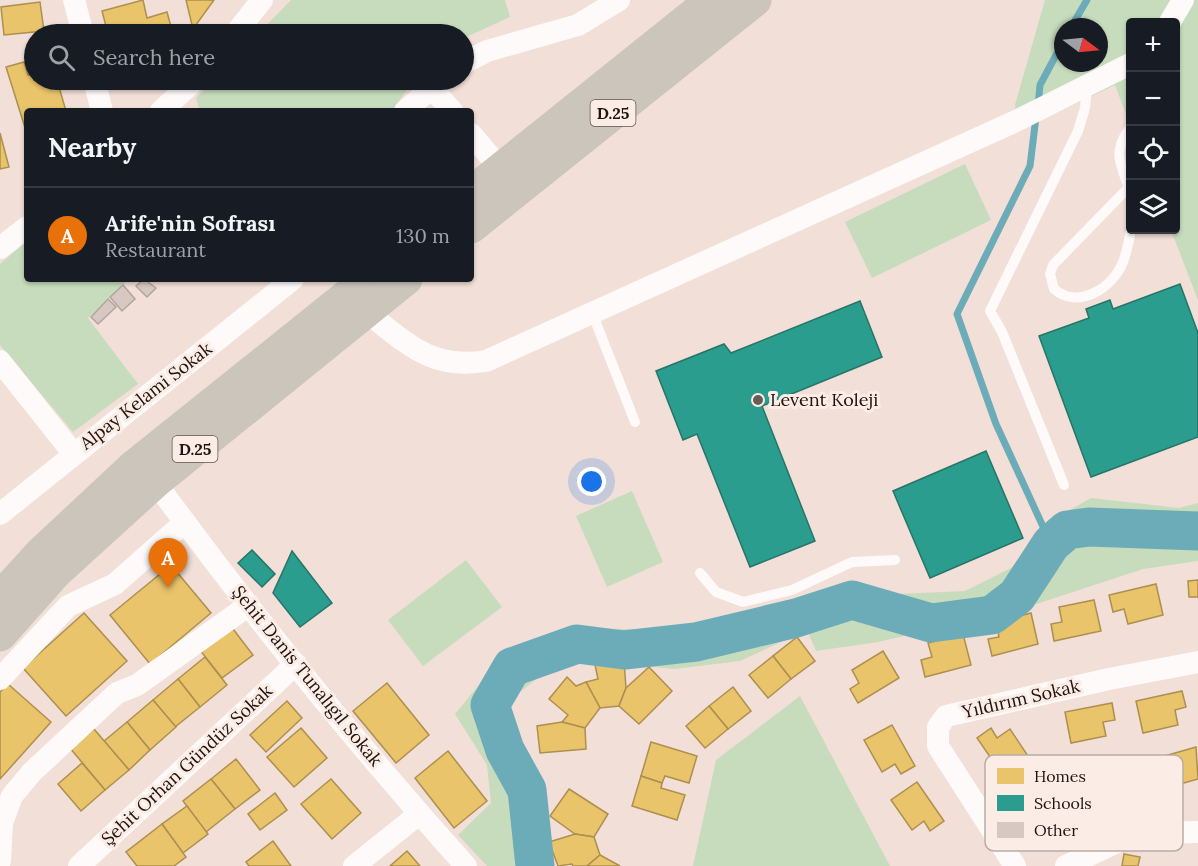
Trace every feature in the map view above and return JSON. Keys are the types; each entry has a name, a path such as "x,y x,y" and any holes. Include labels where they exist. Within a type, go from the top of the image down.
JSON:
{"main road":[{"name":"D.25","path":"474,190 712,0"},
{"name":"D.25","path":"474,225 755,0"},
{"name":"D.25","path":"0,598 40,554 132,468 364,282"},
{"name":"D.25","path":"0,635 56,572 155,482 402,282"}],"street":[{"path":"74,0 80,24"},
{"path":"243,24 262,0"},
{"path":"474,58 487,51 565,30 588,10 619,0"},
{"path":"1172,18 1183,0"},
{"path":"365,311 417,351 432,359 462,363 486,361 593,315 1087,87 1126,67"},
{"path":"97,90 101,108"},
{"path":"164,108 184,90"},
{"path":"408,108 428,90"},
{"path":"440,90 450,108"},
{"path":"474,138 500,168"},
{"path":"0,248 24,229"},
{"name":"Alpay Kelami Sokak","path":"0,514 288,282"},
{"path":"0,361 74,453"},
{"name":"Şehit Danis Tunalıgıl Sokak","path":"155,482 296,664 419,814 466,866"},
{"path":"0,679 68,606 115,584 184,522"},
{"path":"0,863 2,823 12,796 33,771 117,693 137,685 249,605"},
{"name":"Yıldırım Sokak","path":"985,819 938,746 938,727 946,716 1109,679 1198,662"},
{"name":"Şehit Orhan Gündüz Sokak","path":"79,866 296,664"},
{"path":"354,866 419,814"},
{"name":"Yıldırım Sokak","path":"1005,851 1015,866"},
{"path":"1066,866 1098,851"}],"lane":[{"path":"1064,485 1002,332 990,311 1078,131 1085,108 1087,87"},
{"path":"1126,133 1120,140 1117,150 1126,177"},
{"path":"1126,193 1053,265 1050,274 1054,289 1068,298 1076,299 1101,290 1122,264 1130,234"},
{"path":"593,315 635,422"},
{"path":"700,573 716,592 743,602 792,590 852,561 895,560"}],"green space":[{"path":"291,0 505,0 510,17 474,33 474,24 268,24"},
{"path":"1045,0 1198,0 1198,300 1173,234 1180,234 1180,18 1126,18 1126,114 1115,85 1016,132 1015,105"},
{"path":"204,90 407,90 394,108 199,108 196,98"},
{"path":"965,164 991,220 872,278 845,222"},
{"path":"24,244 24,282 126,282 88,318 138,384 73,432 0,345 0,264"},
{"path":"632,491 663,562 607,587 576,516"},
{"path":"1091,498 1179,508 1198,503 1198,561 1143,569 1021,609 878,642 816,651 807,630 740,661 674,669 586,660 538,678 508,701 504,727 541,785 544,855 547,866 487,866 458,835 491,803 487,765 455,714 493,668 573,628 687,630 728,619 749,619 844,582 898,594 965,591 1027,560 1059,516"},
{"path":"466,560 502,607 423,666 388,620"},
{"path":"800,696 890,866 693,866 716,760"}],"building: Homes":[{"path":"143,0 147,18 167,12 170,24 105,24 102,11"},
{"path":"186,0 214,0 197,24 192,24"},
{"path":"40,2 43,24 24,24 24,33 4,35 1,7"},
{"path":"24,62 24,90 60,90 65,108 24,108 24,124 6,67"},
{"path":"0,133 9,167 0,169"},
{"path":"171,565 211,613 150,664 110,615"},
{"path":"1198,580 1198,597 1189,597 1188,581"},
{"path":"1156,584 1163,615 1128,624 1124,609 1113,612 1109,595"},
{"path":"1094,600 1101,631 1054,641 1051,624 1062,622 1059,607"},
{"path":"84,613 127,661 66,716 23,668"},
{"path":"1031,613 1038,644 992,656 988,639 999,637 996,622"},
{"path":"230,625 253,655 222,678 199,649"},
{"path":"963,634 971,665 925,677 921,660 932,657 928,643"},
{"path":"797,637 815,661 791,679 773,656"},
{"path":"883,651 899,678 858,703 850,689 859,683 852,670"},
{"path":"773,656 791,679 768,698 749,675"},
{"path":"205,657 227,685 200,707 178,679"},
{"path":"624,661 626,688 619,706 600,708 586,682 598,679 595,665"},
{"path":"649,667 672,691 639,724 619,706 626,688"},
{"path":"567,677 576,686 586,682 600,708 585,728 562,722 568,715 549,699"},
{"path":"178,679 200,707 175,727 153,700"},
{"path":"387,683 429,735 396,763 353,711"},
{"path":"8,684 51,722 0,779 0,692"},
{"path":"733,687 751,711 728,729 709,706"},
{"path":"1182,691 1186,707 1175,710 1178,725 1143,733 1136,701"},
{"path":"153,700 176,727 150,750 127,722"},
{"path":"287,701 302,718 266,752 250,735"},
{"path":"1112,703 1115,720 1103,722 1106,736 1071,743 1065,712"},
{"path":"709,706 728,729 705,748 686,726"},
{"path":"127,722 150,750 129,770 104,741"},
{"path":"562,722 585,728 586,749 540,753 537,726"},
{"path":"892,725 915,766 901,774 895,764 882,772 864,740"},
{"path":"301,728 327,758 294,787 267,757"},
{"path":"991,728 997,738 1010,729 1027,755 989,755 977,738"},
{"path":"94,729 129,770 105,790 70,748"},
{"path":"651,742 697,756 689,783 665,776 662,783 641,776"},
{"path":"1196,747 1198,779 1183,783 1183,755 1168,755"},
{"path":"448,751 487,801 454,828 415,778"},
{"path":"236,759 260,790 235,809 211,779"},
{"path":"82,763 105,790 81,811 58,784"},
{"path":"641,776 662,783 661,788 685,795 677,820 632,806"},
{"path":"211,779 235,809 206,832 183,801"},
{"path":"331,779 361,813 332,839 301,804"},
{"path":"917,782 944,821 930,831 924,821 912,830 891,800"},
{"path":"569,789 608,814 594,837 575,834 550,816"},
{"path":"275,793 287,810 260,830 248,814"},
{"path":"187,806 208,834 183,853 162,824"},
{"path":"162,824 186,857 174,866 137,866 126,852"},
{"path":"575,834 594,837 600,855 587,866 573,866 572,864 558,866 549,842"},
{"path":"273,841 291,866 249,866 246,862"},
{"path":"407,851 420,866 390,866"},
{"path":"1124,854 1140,857 1138,866 1122,866"},
{"path":"600,855 620,866 587,866"}],"building: Schools":[{"path":"1180,284 1198,333 1198,437 1091,477 1039,336 1089,318 1086,309 1110,300 1113,309"},
{"path":"860,301 882,357 762,406 815,541 750,567 697,434 683,440 656,371 724,344 731,353"},
{"path":"986,451 1023,538 930,578 893,491"},
{"path":"252,550 275,574 262,587 238,563"},
{"path":"292,551 332,603 300,627 273,593"}],"building: Other":[{"path":"141,282 148,282 156,288 147,297 136,286"},
{"path":"123,285 135,299 122,311 110,297"},
{"path":"108,299 116,307 98,324 91,317"}],"waterway":[{"path":"1076,18 1087,0"},
{"path":"1038,106 1040,85 1054,59"},
{"path":"1036,117 1030,166 957,314 996,424 1051,544"},
{"path":"535,866 527,790 505,750 490,705 512,667 577,644 624,650 696,642 796,618 852,600 931,623 992,615 1017,596 1051,544 1067,530 1089,527 1198,531"}],"place":[{"name":"Levent Koleji","path":"758,400"},
{"name":"Arife'nin Sofrası","path":"168,588"}]}
